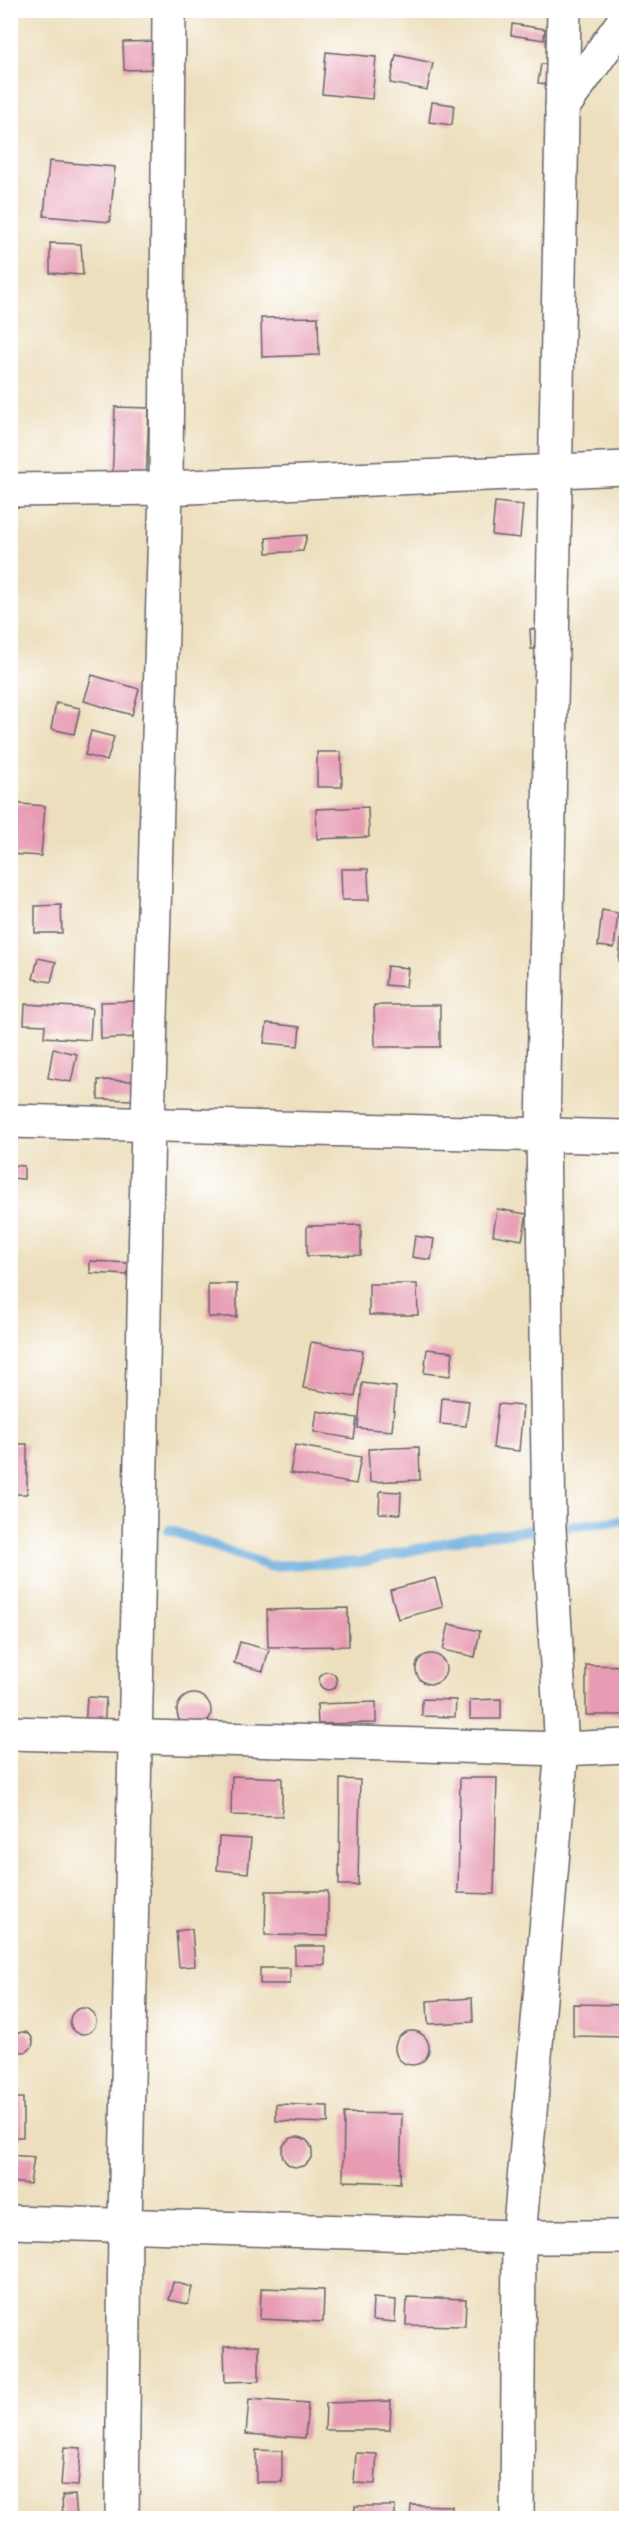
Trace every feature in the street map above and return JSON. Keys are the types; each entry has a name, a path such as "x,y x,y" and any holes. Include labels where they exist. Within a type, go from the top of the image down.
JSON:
{"street":[{"path":"122,2518 125,2225 148,1123 166,488 169,10"},
{"path":"517,2518 519,2237 562,1749 549,1528 543,1134 564,10"},
{"path":"562,108 627,18"},
{"path":"10,490 166,488 627,468"},
{"path":"10,1121 627,1137"},
{"path":"10,1733 562,1749 627,1746"},
{"path":"10,2222 519,2237 627,2237"}],"building":[{"path":"512,24 545,29 544,40 511,35"},
{"path":"161,41 162,69 124,70 123,42"},
{"path":"326,52 376,57 372,99 322,94"},
{"path":"396,55 433,63 427,90 390,83"},
{"path":"541,64 558,66 555,86 538,83"},
{"path":"432,102 454,105 452,125 429,122"},
{"path":"49,161 115,167 110,222 44,216"},
{"path":"50,243 81,244 83,275 50,273"},
{"path":"318,317 319,355 262,357 261,318"},
{"path":"115,407 149,408 146,484 112,483"},
{"path":"495,502 523,505 520,538 492,535"},
{"path":"307,535 303,551 267,553 266,538"},
{"path":"530,629 546,629 546,649 531,649"},
{"path":"92,675 139,689 132,715 84,701"},
{"path":"56,703 80,708 74,734 51,729"},
{"path":"91,731 114,737 107,761 85,755"},
{"path":"317,752 341,752 342,787 317,787"},
{"path":"10,803 45,806 41,856 10,854"},
{"path":"368,807 369,837 317,839 316,809"},
{"path":"341,869 368,869 369,900 342,900"},
{"path":"61,905 62,933 35,933 35,906"},
{"path":"602,910 618,913 614,948 598,946"},
{"path":"621,938 626,939 626,962 619,961"},
{"path":"38,958 56,962 51,982 33,979"},
{"path":"387,966 408,968 406,987 385,985"},
{"path":"136,1001 137,1037 101,1039 100,1002"},
{"path":"25,1004 92,1008 90,1040 44,1037 45,1025 24,1024"},
{"path":"374,1005 440,1005 440,1047 375,1047"},
{"path":"267,1023 300,1027 298,1046 264,1043"},
{"path":"53,1049 77,1054 71,1082 48,1078"},
{"path":"98,1080 133,1081 133,1100 98,1099"},
{"path":"10,1165 24,1166 24,1179 10,1178"},
{"path":"497,1209 527,1214 522,1240 493,1235"},
{"path":"361,1225 361,1255 307,1256 307,1226"},
{"path":"415,1236 434,1239 431,1260 412,1257"},
{"path":"90,1261 129,1263 128,1275 90,1273"},
{"path":"10,1275 18,1276 13,1303 10,1302"},
{"path":"208,1284 237,1284 237,1317 208,1317"},
{"path":"369,1284 417,1284 418,1315 369,1315"},
{"path":"311,1342 363,1351 355,1397 303,1388"},
{"path":"427,1349 453,1352 450,1376 424,1373"},
{"path":"362,1383 396,1387 392,1431 358,1428"},
{"path":"442,1398 469,1401 466,1426 440,1424"},
{"path":"498,1404 523,1406 519,1451 493,1448"},
{"path":"317,1411 357,1418 354,1439 314,1432"},
{"path":"10,1444 27,1444 27,1494 10,1494"},
{"path":"295,1445 361,1457 356,1484 290,1473"},
{"path":"419,1447 420,1480 370,1482 368,1449"},
{"path":"380,1491 401,1492 400,1514 379,1513"},
{"path":"435,1578 443,1607 398,1619 390,1590"},
{"path":"348,1608 349,1646 268,1647 267,1610"},
{"path":"449,1624 480,1631 475,1657 443,1650"},
{"path":"240,1642 269,1650 263,1671 234,1663"},
{"path":"431,1654 441,1659 446,1669 441,1679 431,1684 421,1679 416,1669 421,1659"},
{"path":"586,1665 626,1666 626,1715 586,1715"},
{"path":"328,1672 334,1675 337,1681 334,1687 328,1690 322,1687 319,1681 322,1675"},
{"path":"194,1694 206,1699 211,1711 206,1723 194,1728 182,1723 177,1711 182,1699"},
{"path":"87,1697 106,1698 104,1730 85,1728"},
{"path":"422,1699 456,1700 455,1717 422,1716"},
{"path":"501,1699 501,1719 470,1719 470,1700"},
{"path":"376,1702 376,1723 318,1724 317,1704"},
{"path":"232,1776 282,1778 282,1816 231,1815"},
{"path":"460,1778 497,1778 494,1894 458,1893"},
{"path":"340,1779 360,1780 358,1885 339,1885"},
{"path":"219,1837 251,1839 248,1873 217,1870"},
{"path":"266,1891 328,1891 328,1936 265,1935"},
{"path":"192,1929 195,1966 179,1967 176,1931"},
{"path":"295,1946 325,1946 325,1965 295,1965"},
{"path":"260,1968 290,1968 290,1984 260,1984"},
{"path":"472,1998 473,2022 428,2024 427,2001"},
{"path":"573,2004 626,2005 625,2037 573,2036"},
{"path":"83,2008 92,2012 96,2021 92,2030 83,2034 74,2030 70,2021 74,2012"},
{"path":"412,2031 424,2036 429,2048 424,2060 412,2065 400,2060 395,2048 400,2036"},
{"path":"23,2032 30,2035 33,2042 30,2049 23,2052 16,2049 13,2042 16,2035"},
{"path":"10,2098 23,2098 23,2137 10,2137"},
{"path":"276,2104 328,2106 328,2123 276,2121"},
{"path":"344,2113 402,2114 400,2183 343,2181"},
{"path":"297,2137 308,2141 312,2152 308,2163 297,2167 286,2163 282,2152 286,2141"},
{"path":"10,2155 34,2157 30,2184 10,2182"},
{"path":"173,2282 192,2287 188,2304 169,2300"},
{"path":"261,2288 324,2290 323,2322 260,2319"},
{"path":"407,2297 466,2299 465,2326 406,2325"},
{"path":"373,2298 396,2300 395,2322 372,2320"},
{"path":"259,2345 259,2381 225,2382 224,2346"},
{"path":"249,2399 308,2403 305,2438 246,2434"},
{"path":"391,2401 390,2430 325,2430 326,2403"},
{"path":"64,2447 81,2448 78,2486 61,2485"},
{"path":"256,2450 282,2451 282,2482 256,2482"},
{"path":"356,2453 377,2454 375,2484 354,2483"},
{"path":"75,2495 77,2518 63,2518 62,2496"},
{"path":"411,2505 452,2506 451,2518 410,2518"},
{"path":"355,2506 395,2506 395,2518 355,2518"},
{"path":"560,2513 606,2517 606,2518 560,2518"}],"waterway":[{"path":"169,1530 270,1566 360,1562 471,1537 626,1520"}]}
